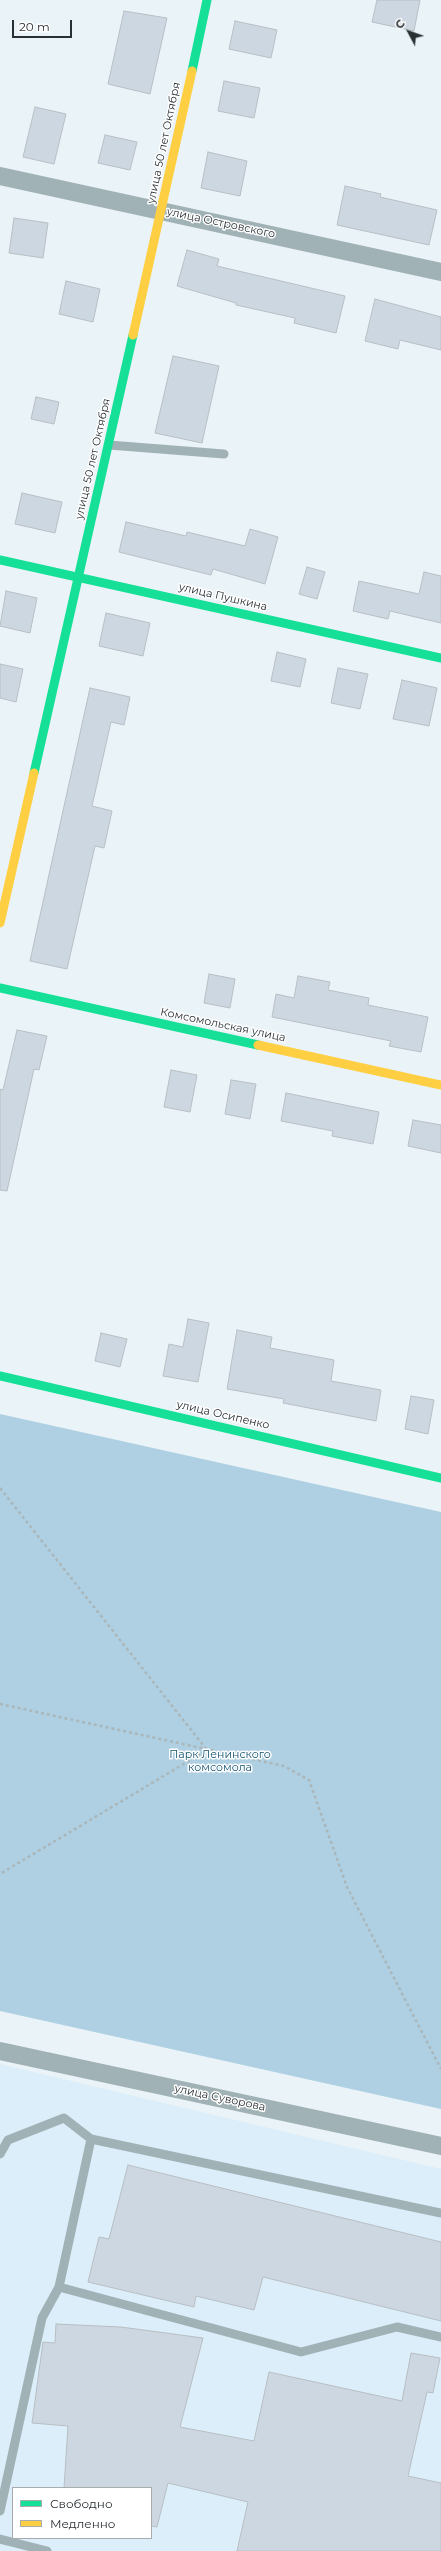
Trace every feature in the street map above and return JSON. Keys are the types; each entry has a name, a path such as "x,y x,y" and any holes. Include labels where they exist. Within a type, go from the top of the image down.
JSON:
{"street":[{"name":"улица 50 лет Октября","path":"0,923 162,210 207,0"},
{"name":"улица Островского","path":"0,176 162,210 441,272"},
{"name":"улица Пушкина","path":"0,560 441,658"},
{"name":"Комсомольская улица","path":"0,988 441,1085"},
{"name":"улица Осипенко","path":"0,1376 441,1478"},
{"name":"улица Суворова","path":"0,2051 441,2146"}],"lane":[{"path":"109,445 224,454"},
{"path":"0,2154 8,2140 64,2118 91,2139 441,2213"},
{"path":"0,2511 42,2318 59,2287 91,2139"},
{"path":"59,2287 301,2352 397,2326 441,2337"},
{"path":"0,2539 47,2551"}],"path":[{"path":"0,1488 207,1750"},
{"path":"0,1704 284,1766 309,1780 346,1887 441,2069"},
{"path":"0,1874 207,1750"}],"shaded area":[{"path":"0,2064 441,2169 441,2551 0,2551"}],"green space":[{"name":"Парк Ленинского комсомола","path":"0,1414 441,1512 441,2109 0,2011"}],"building":[{"path":"377,0 420,0 414,31 372,22"},
{"path":"124,11 167,18 150,94 108,84"},
{"path":"235,21 277,30 271,58 229,49"},
{"path":"224,81 260,88 254,118 218,111"},
{"path":"35,107 66,114 54,164 23,157"},
{"path":"105,135 137,142 130,170 98,163"},
{"path":"208,152 247,161 240,196 201,188"},
{"path":"345,186 381,194 380,197 437,210 429,245 337,225"},
{"path":"14,218 48,223 43,258 9,253"},
{"path":"187,250 219,259 217,266 345,296 336,333 294,323 295,318 236,305 236,303 177,286"},
{"path":"66,281 100,289 93,322 59,314"},
{"path":"375,299 441,317 441,350 400,340 398,349 365,341"},
{"path":"173,356 219,366 202,443 155,433"},
{"path":"36,397 59,402 54,424 31,419"},
{"path":"22,493 62,502 55,533 15,524"},
{"path":"126,522 186,536 187,532 245,546 250,529 278,537 265,584 213,569 211,575 119,552"},
{"path":"307,567 325,572 317,599 299,594"},
{"path":"424,572 441,576 441,623 390,611 388,619 353,611 359,581 419,594"},
{"path":"6,591 37,598 30,633 0,626"},
{"path":"106,613 150,623 143,656 99,646"},
{"path":"277,652 306,659 300,687 271,681"},
{"path":"0,664 23,669 16,702 0,698"},
{"path":"338,668 368,674 360,709 331,703"},
{"path":"402,680 437,688 429,726 393,719"},
{"path":"90,688 130,697 124,725 111,722 92,806 112,811 104,848 95,846 67,969 30,961"},
{"path":"209,974 235,979 230,1008 204,1003"},
{"path":"298,976 330,982 328,990 369,998 368,1005 428,1017 421,1052 389,1046 391,1041 272,1017 276,994 294,998"},
{"path":"17,1030 47,1036 39,1070 34,1069 7,1191 0,1190 0,1089 3,1090"},
{"path":"171,1070 197,1075 190,1112 164,1107"},
{"path":"231,1080 256,1084 250,1119 225,1114"},
{"path":"286,1093 379,1112 373,1144 332,1136 333,1131 281,1121"},
{"path":"413,1120 441,1125 441,1153 408,1146"},
{"path":"188,1319 209,1323 198,1382 163,1376 169,1344 183,1347"},
{"path":"237,1330 272,1337 270,1348 334,1360 331,1381 381,1390 376,1421 283,1403 284,1399 227,1389"},
{"path":"101,1333 127,1339 120,1367 95,1361"},
{"path":"411,1396 434,1400 428,1434 405,1429"},
{"path":"128,2165 441,2242 441,2321 263,2277 254,2310 196,2296 194,2307 88,2282 99,2237 109,2239"},
{"path":"56,2324 121,2327 203,2338 180,2427 254,2441 269,2372 402,2401 411,2353 440,2358 433,2393 427,2392 408,2476 441,2483 441,2551 237,2551 248,2502 168,2483 157,2527 152,2526 152,2487 64,2487 68,2426 32,2423 43,2342 55,2343"}],"traffic: fast":[{"path":"192,71 207,0"},
{"path":"34,773 133,335"},
{"path":"0,560 441,658"},
{"path":"0,988 258,1045"},
{"path":"0,1376 441,1478"}],"traffic: slow":[{"path":"133,335 192,71"},
{"path":"0,923 34,773"},
{"path":"258,1045 441,1085"}]}
